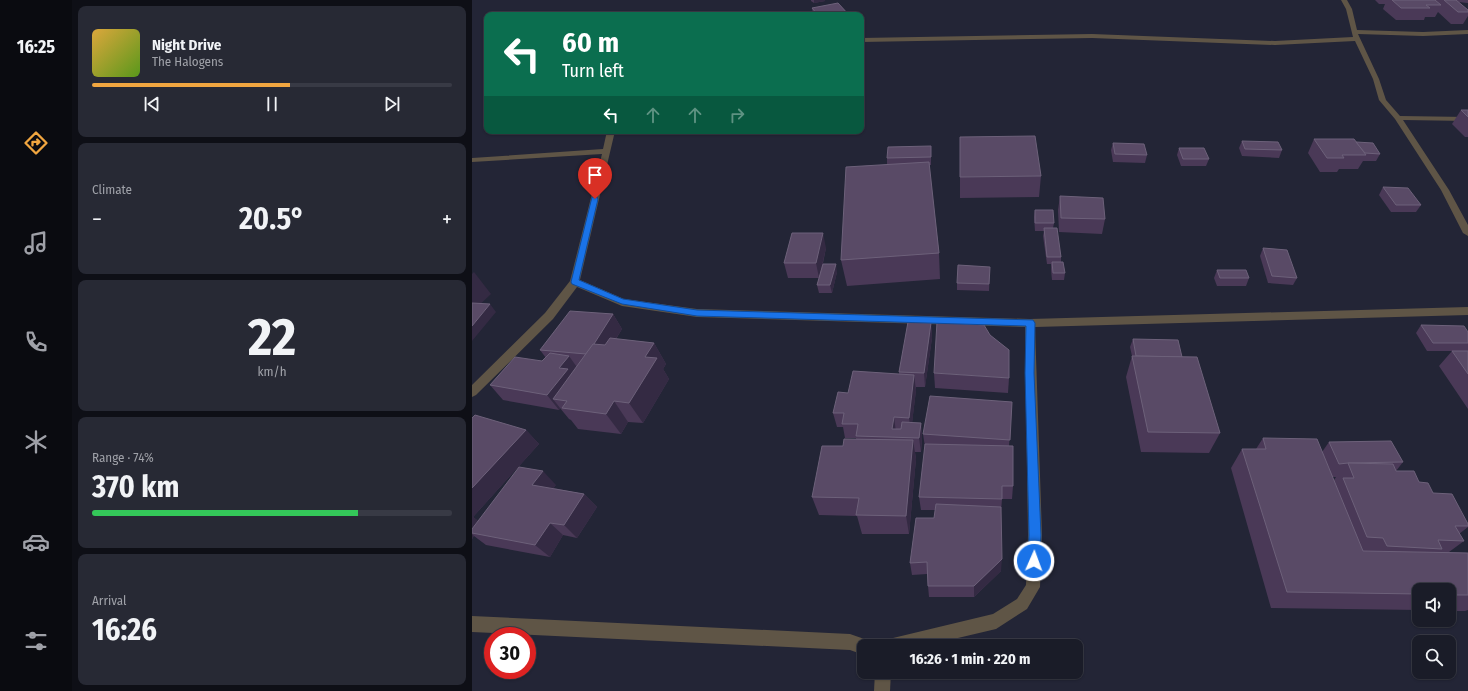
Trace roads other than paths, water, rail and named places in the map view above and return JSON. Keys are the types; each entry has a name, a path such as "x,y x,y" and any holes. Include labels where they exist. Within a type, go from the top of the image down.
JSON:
{"street":[{"path":"1344,0 1349,9 1356,36 1376,79 1383,100 1398,118 1445,190 1468,233"},
{"path":"864,40 1092,36 1275,43 1356,36 1468,32"},
{"path":"1398,118 1468,119"},
{"path":"472,392 549,316 575,282 610,134"},
{"path":"472,160 607,151"},
{"path":"575,282 622,302 697,313 1030,323 1468,311"},
{"path":"921,639 996,621 1022,604 1033,587 1035,535 1030,323"},
{"path":"472,624 850,642 857,644"},
{"path":"882,691 883,679"}]}
